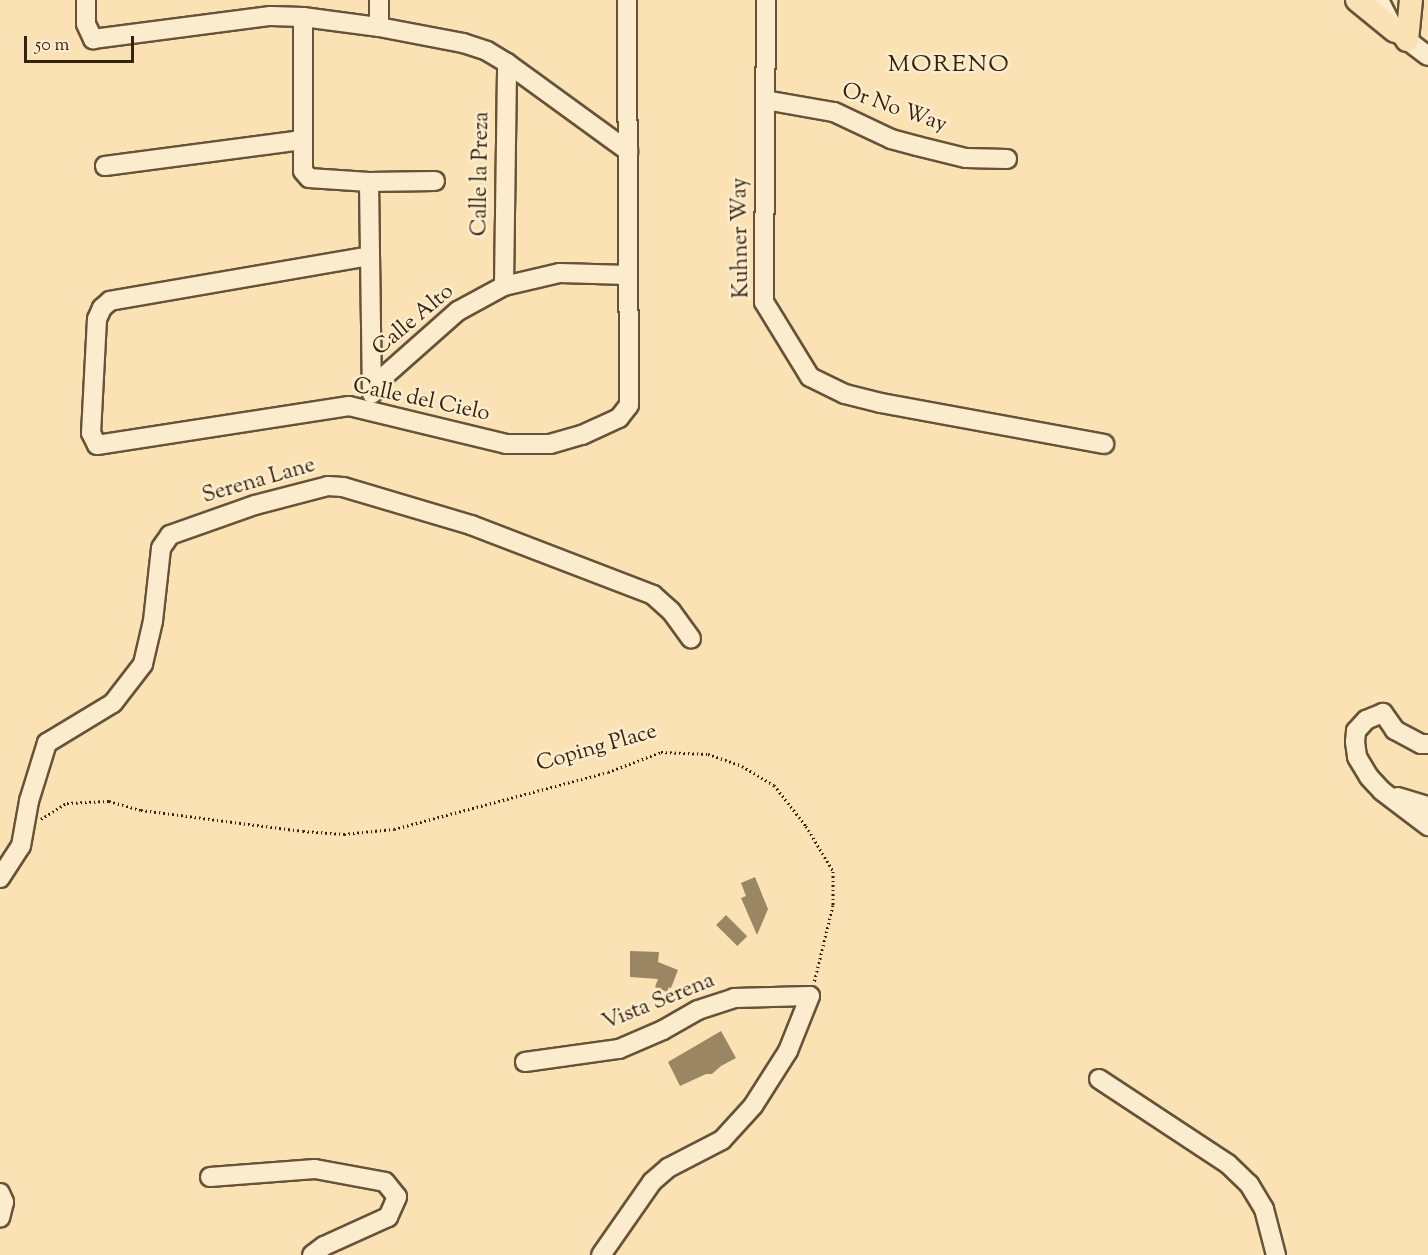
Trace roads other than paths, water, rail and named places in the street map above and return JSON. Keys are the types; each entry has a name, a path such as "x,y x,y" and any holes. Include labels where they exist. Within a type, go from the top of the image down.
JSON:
{"main road":[{"path":"1357,0 1401,35 1411,0"}],"street":[{"path":"86,0 86,24 93,39 271,16 303,17 379,27 463,43 487,51 507,63 628,151"},
{"path":"379,0 379,27"},
{"name":"Calle del Cielo","path":"370,256 110,301 102,308 97,319 91,433 97,445 349,406 506,444 550,444 582,435 619,418 629,405 627,0"},
{"name":"Kuhner Way","path":"766,0 764,302 810,377 845,394 880,404 1104,444"},
{"path":"1379,0 1401,35 1428,56"},
{"path":"303,17 303,171 309,178 369,182 435,181"},
{"name":"Calle la Preza","path":"504,286 507,63"},
{"name":"Or No Way","path":"765,100 834,112 891,139 966,158 1007,159"},
{"path":"105,166 302,140"},
{"path":"369,182 372,411"},
{"name":"Calle Alto","path":"372,387 458,311 504,286 560,273 628,275"},
{"name":"Serena Lane","path":"0,878 21,846 29,801 47,742 113,703 143,664 153,621 161,548 170,536 255,505 328,486 343,487 471,525 647,592 671,611 691,639"},
{"path":"1428,744 1421,744 1395,730 1383,712 1366,720 1356,731 1357,757 1369,777 1382,791 1428,826"},
{"path":"1382,791 1428,806"},
{"name":"Vista Serena","path":"525,1062 619,1049 663,1030 698,1010 734,998 810,996 788,1051 753,1106 722,1140 668,1167 652,1182 601,1255"},
{"path":"1099,1079 1228,1164 1248,1184 1264,1209 1276,1255"},
{"path":"210,1177 315,1169 385,1182 397,1197 388,1217 324,1246 312,1255"},
{"path":"0,1193 4,1202 0,1218"}],"district":[{"name":"MORENO","path":"949,66"}]}
